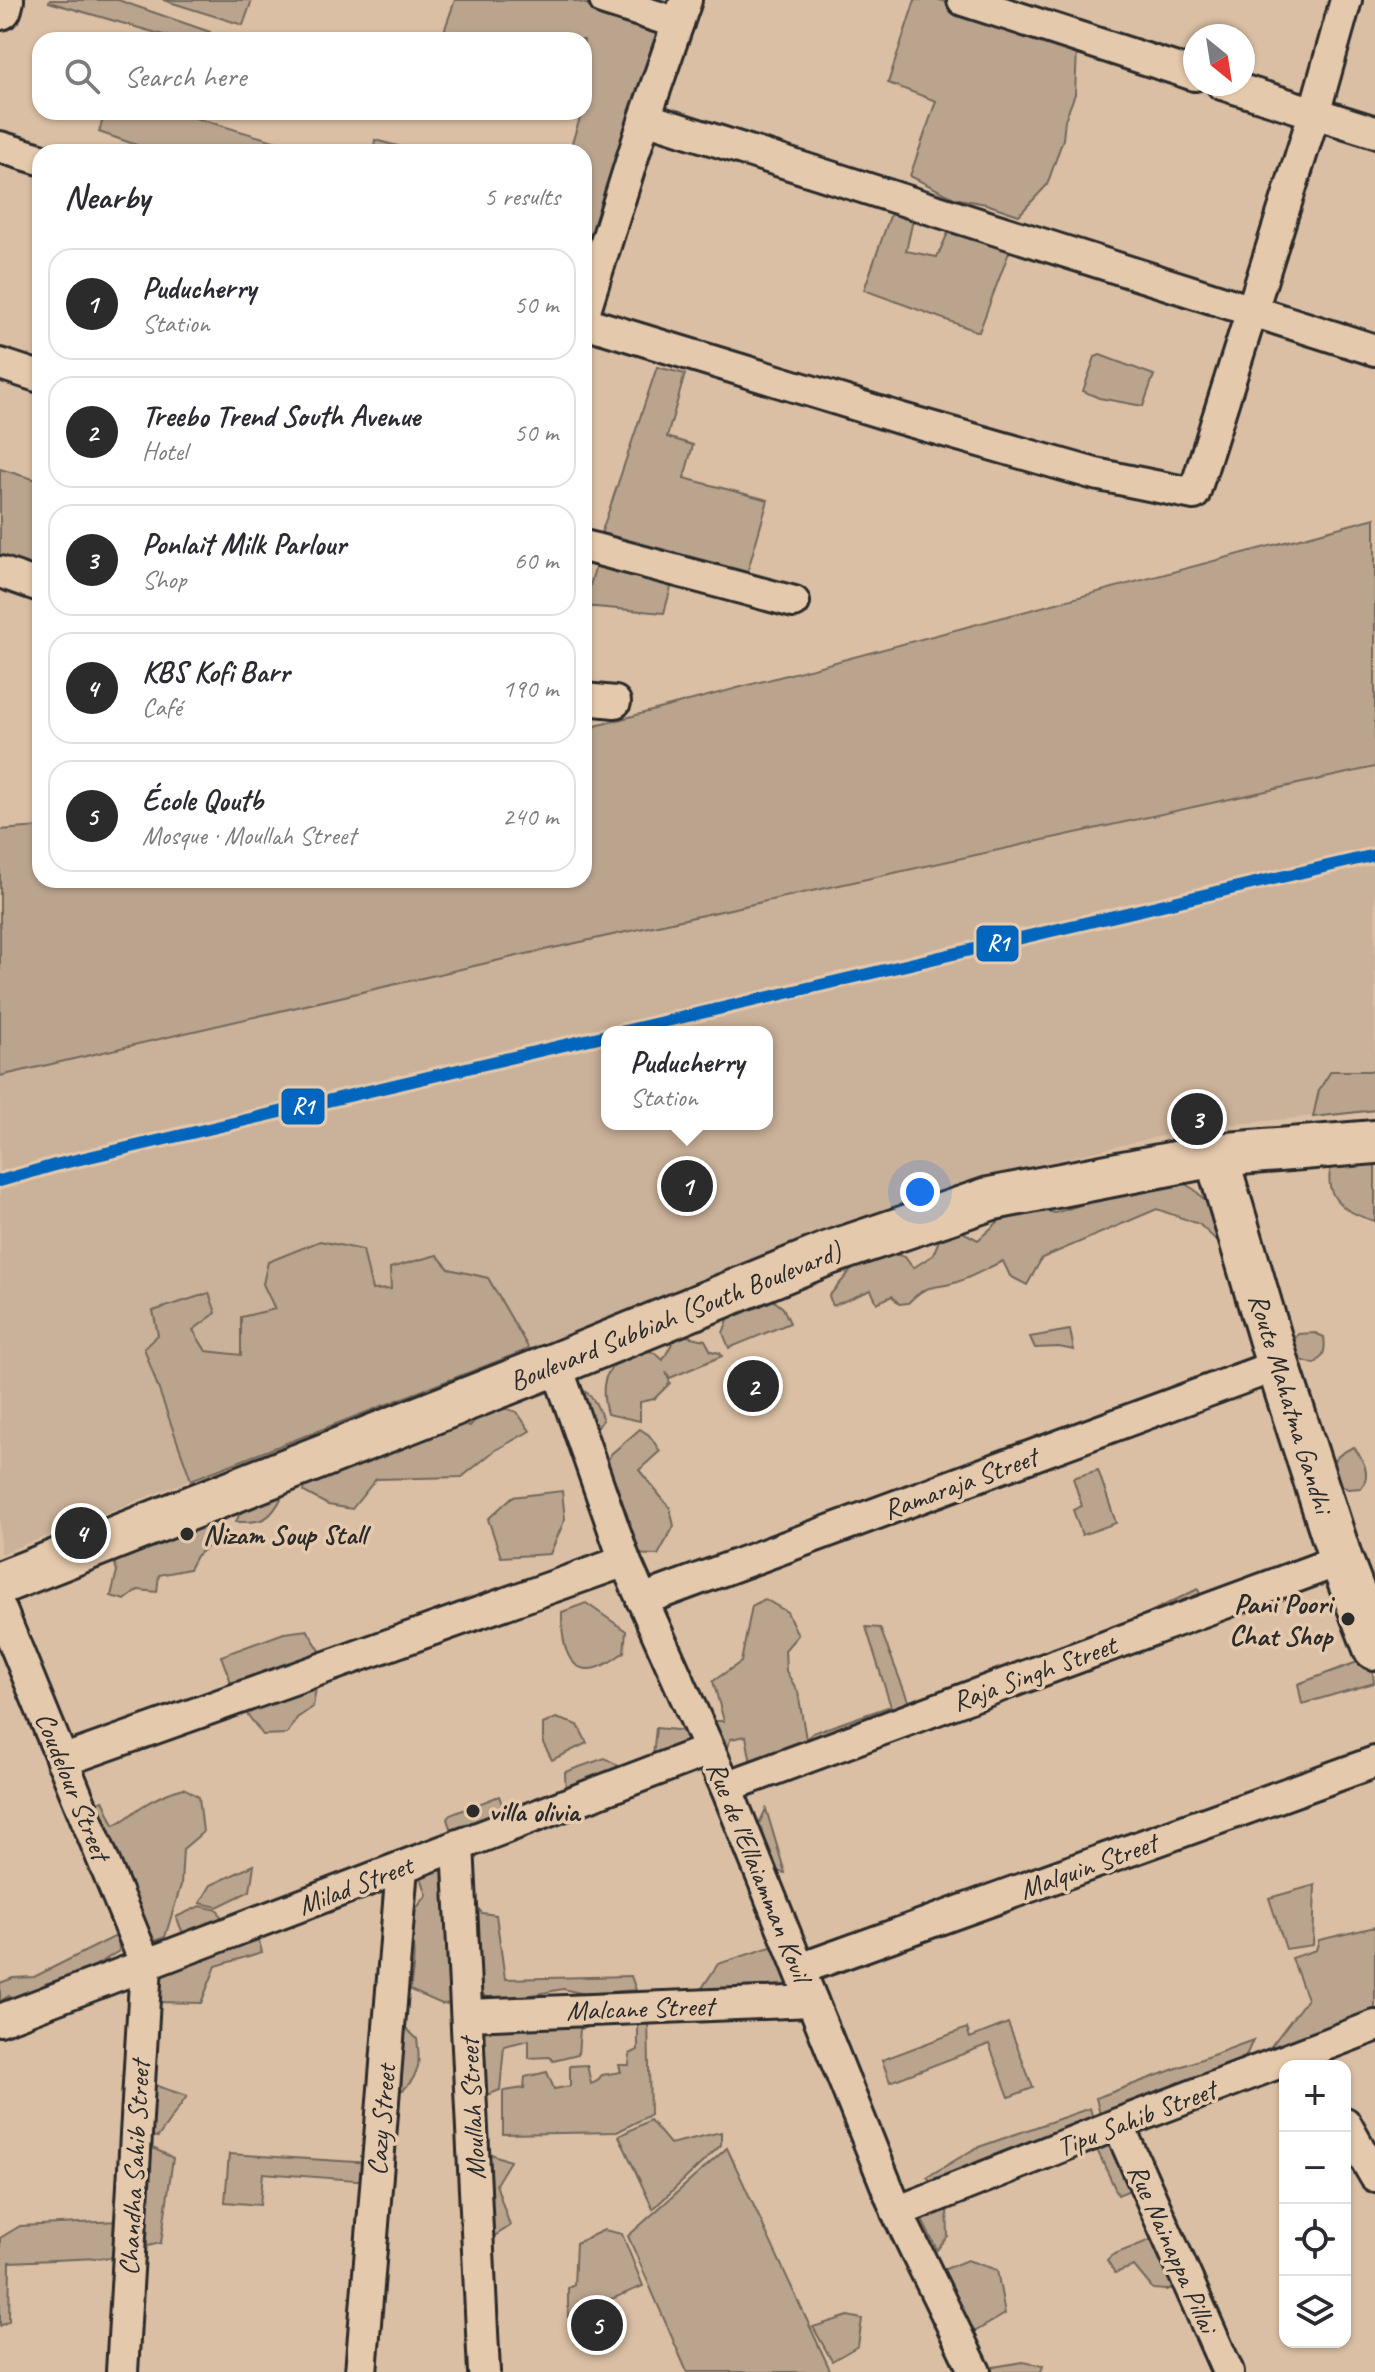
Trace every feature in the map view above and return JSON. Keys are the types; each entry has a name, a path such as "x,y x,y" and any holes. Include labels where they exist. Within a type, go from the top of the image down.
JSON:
{"main road":[{"path":"0,8 2,0"},
{"name":"Boulevard Subbiah (South Boulevard)","path":"0,1583 829,1253 989,1199 1216,1155 1375,1142"},
{"name":"Route Mahatma Gandhi","path":"1216,1155 1278,1365 1341,1560 1375,1646"}],"street":[{"path":"592,301 645,118 682,12 605,0"},
{"path":"963,0 1183,71"},
{"path":"592,327 1065,466 1194,494 1314,114 1346,0"},
{"path":"1255,95 1375,132"},
{"path":"645,118 1375,350"},
{"path":"0,147 32,157"},
{"path":"0,364 32,374"},
{"path":"592,548 794,602"},
{"path":"0,572 32,583"},
{"path":"592,700 615,702"},
{"name":"Rue de l'Ellaiamman Kovil","path":"556,1364 625,1561 726,1787 897,2212 975,2372"},
{"name":"Ramaraja Street","path":"642,1600 1278,1365"},
{"name":"Raja Singh Street","path":"726,1787 1341,1560"},
{"path":"62,1761 625,1561"},
{"name":"Coudelour Street","path":"0,1608 146,1965"},
{"name":"Milad Street","path":"0,2020 709,1750"},
{"name":"Malquin Street","path":"800,1969 1375,1762"},
{"name":"Moullah Street","path":"458,1845 484,2372"},
{"name":"Cazy Street","path":"361,2372 402,1867"},
{"name":"Chandha Sahib Street","path":"122,2372 146,1965"},
{"name":"Malcane Street","path":"467,2015 812,2001"},
{"name":"Tipu Sahib Street","path":"1309,2060 1375,2026"},
{"name":"Tipu Sahib Street","path":"897,2212 1118,2124 1279,2070"},
{"name":"Rue Nainappa Pillai","path":"1118,2124 1228,2372"},
{"path":"1350,2132 1375,2176"}],"shaded area":[{"path":"118,0 210,32 153,32 49,2"},
{"path":"163,0 252,0 243,25"},
{"path":"455,0 572,0 670,28 592,272 592,144 572,144 579,120 592,120 592,32 444,32"},
{"path":"915,0 940,0 1077,50 1075,94 1047,185 1019,215 954,198 910,176 936,101 888,83"},
{"path":"103,120 203,120 284,144 134,144 99,132"},
{"path":"891,213 913,220 906,251 937,257 948,233 1011,247 979,332 864,290"},
{"path":"1100,355 1154,375 1143,406 1099,398 1083,391 1095,357"},
{"path":"657,367 685,374 667,437 693,445 684,478 768,500 746,577 601,534"},
{"path":"0,469 32,479 32,570 0,560"},
{"path":"1375,518 1375,1110 1196,1128 980,1178 0,1554 0,891 32,882 32,888 592,888 592,876"},
{"path":"1375,518 1375,767 517,956 0,1076 0,830 32,828 32,888 592,888 592,727"},
{"path":"596,565 672,584 664,613 592,607 592,579"},
{"path":"1331,1071 1375,1071 1375,1110 1313,1117 1319,1090"},
{"path":"1375,1157 1375,1221 1344,1207 1336,1200 1329,1182 1334,1158"},
{"path":"1172,1176 1195,1190 1233,1229 1242,1264 1199,1224 1157,1209 1042,1258 1027,1285 1010,1276 1003,1261 960,1281 925,1289 908,1303 899,1304 892,1296 877,1303 871,1290 833,1306 829,1296 871,1247 905,1257 913,1268 933,1255 942,1233 961,1231 978,1240 999,1221 1029,1207 1055,1213"},
{"path":"320,1241 363,1250 372,1290 391,1289 390,1268 437,1255 449,1269 488,1278 529,1349 191,1480 144,1348 158,1335 153,1311 209,1293 216,1313 193,1330 206,1351 241,1355 241,1317 275,1309 263,1284 268,1262"},
{"path":"773,1300 783,1308 790,1323 729,1348 723,1333 729,1317 744,1301 756,1308"},
{"path":"1070,1330 1074,1350 1035,1348 1030,1337"},
{"path":"1315,1333 1324,1337 1325,1342 1324,1353 1314,1364 1291,1357 1287,1351 1298,1334"},
{"path":"677,1334 705,1340 711,1351 722,1356 670,1378 666,1372 670,1383 654,1399 640,1402 640,1421 607,1414 604,1386 612,1367 641,1351 651,1352 663,1360"},
{"path":"566,1381 586,1392 597,1405 603,1420 594,1432"},
{"path":"489,1403 517,1412 530,1431 494,1451 462,1477 376,1479 352,1509 328,1505 304,1492 306,1474 447,1419 470,1426"},
{"path":"640,1429 649,1435 660,1451 639,1470 670,1508 674,1526 658,1555 625,1554 600,1476 611,1454"},
{"path":"1354,1447 1363,1462 1366,1478 1361,1488 1348,1489 1331,1479 1328,1470 1339,1456"},
{"path":"1098,1470 1116,1523 1082,1535 1073,1510 1082,1506 1073,1478"},
{"path":"562,1491 565,1519 550,1554 501,1557 488,1519 512,1497"},
{"path":"270,1492 283,1495 270,1515 260,1520 236,1522 244,1503"},
{"path":"215,1513 223,1533 196,1556 189,1569 159,1575 157,1592 138,1590 125,1600 111,1596 117,1571 112,1554"},
{"path":"1198,1589 1204,1605 1124,1627 1140,1617"},
{"path":"765,1599 787,1612 798,1635 785,1650 786,1671 798,1692 806,1739 813,1733 888,1707 888,1722 752,1769 746,1736 731,1739 720,1759 703,1721 724,1721 713,1681 741,1662 752,1606"},
{"path":"586,1603 626,1631 624,1652 608,1663 583,1669 569,1656 562,1629 562,1612"},
{"path":"866,1627 880,1628 909,1703 899,1712 892,1710"},
{"path":"307,1630 326,1660 235,1693 221,1656 284,1633"},
{"path":"1371,1657 1374,1683 1302,1704 1298,1684"},
{"path":"318,1675 313,1707 297,1718 287,1734 263,1735 241,1706"},
{"path":"556,1718 578,1725 587,1743 552,1760 543,1743 543,1724"},
{"path":"656,1728 697,1732 696,1747 652,1765"},
{"path":"605,1758 627,1771 566,1798 565,1772"},
{"path":"184,1788 199,1797 203,1832 183,1849 181,1885 165,1937 144,1945 89,1805 103,1800 114,1825 151,1801"},
{"path":"499,1796 504,1810 498,1821 464,1834 450,1828 447,1819 450,1815"},
{"path":"766,1809 785,1873 765,1869 754,1834"},
{"path":"254,1865 250,1891 217,1907 200,1903 211,1885"},
{"path":"444,1868 459,2003 442,2004 410,1990 413,1947 406,1921 427,1895 421,1877"},
{"path":"1315,1885 1313,1945 1286,1949 1269,1898"},
{"path":"474,1903 482,1913 496,1915 505,1979 631,1976 636,1990 585,1994 563,1989 488,2001 472,1979"},
{"path":"200,1906 218,1910 224,1924 186,1940 176,1917"},
{"path":"1375,1927 1375,2020 1256,2066 1307,1999 1292,1958 1316,1950 1319,1940"},
{"path":"257,1934 262,1952 216,1966 201,2003 152,2002 153,1966"},
{"path":"118,1935 119,1951 75,1978 47,1983 18,2002 9,1996 0,2001 0,1983 13,1978 34,1977"},
{"path":"780,1944 799,1988 698,1994 718,1964"},
{"path":"638,2010 648,2017 650,2115 617,2132 503,2134 503,2091 524,2088 525,2077 547,2072 554,2089 570,2086 570,2066 587,2065 591,2084 602,2075 621,2072 619,2065 629,2065 630,2054 638,2050"},
{"path":"470,2017 600,2024 580,2029 578,2055 553,2061 550,2057 529,2058 529,2040 504,2046 500,2090 474,2100"},
{"path":"392,2023 407,2029 417,2039 418,2067 403,2090 388,2089"},
{"path":"1008,2023 1033,2088 1009,2097 989,2044 890,2082 882,2060 967,2028 970,2038"},
{"path":"1253,2040 1240,2069 1103,2127 1096,2098"},
{"path":"145,2077 160,2087 187,2096 158,2137 140,2136"},
{"path":"1090,2108 1095,2126 935,2186 927,2177 976,2148"},
{"path":"650,2120 670,2144 721,2132 721,2145 653,2209 619,2136"},
{"path":"1117,2128 1140,2186 1118,2195 1092,2139"},
{"path":"141,2142 173,2158 161,2243 135,2249"},
{"path":"727,2148 831,2372 687,2372 628,2236"},
{"path":"480,2150 510,2161 496,2184 510,2226 482,2244"},
{"path":"229,2154 371,2163 369,2181 263,2173 260,2205 225,2202"},
{"path":"965,2191 962,2204 947,2207 948,2236 937,2250 919,2214"},
{"path":"118,2221 119,2257 10,2262 9,2321 0,2326 0,2238 20,2226"},
{"path":"604,2230 622,2234 643,2286 568,2317 568,2288 574,2285 576,2243"},
{"path":"1163,2235 1186,2284 1167,2290 1153,2289 1134,2266 1115,2273 1107,2260 1112,2255"},
{"path":"967,2260 997,2270 1005,2314 964,2338 933,2274"},
{"path":"848,2316 862,2319 858,2346 832,2361 813,2327"},
{"path":"1023,2362 1043,2366 1041,2372 990,2372 993,2367"}],"transit line":[{"name":"R1","path":"646,1026 1375,855"},
{"name":"R1","path":"0,1181 55,1165 601,1036"}],"place":[{"name":"Ponlait Milk Parlour","path":"1197,1119"},
{"name":"Puducherry","path":"687,1186"},
{"name":"Treebo Trend South Avenue","path":"753,1386"},
{"name":"KBS Kofi Barr","path":"81,1533"},
{"name":"Nizam Soup Stall","path":"187,1534"},
{"name":"Pani Poori Chat Shop","path":"1348,1619"},
{"name":"villa olivia","path":"473,1811"},
{"name":"École Qoutb","path":"597,2325"}]}
